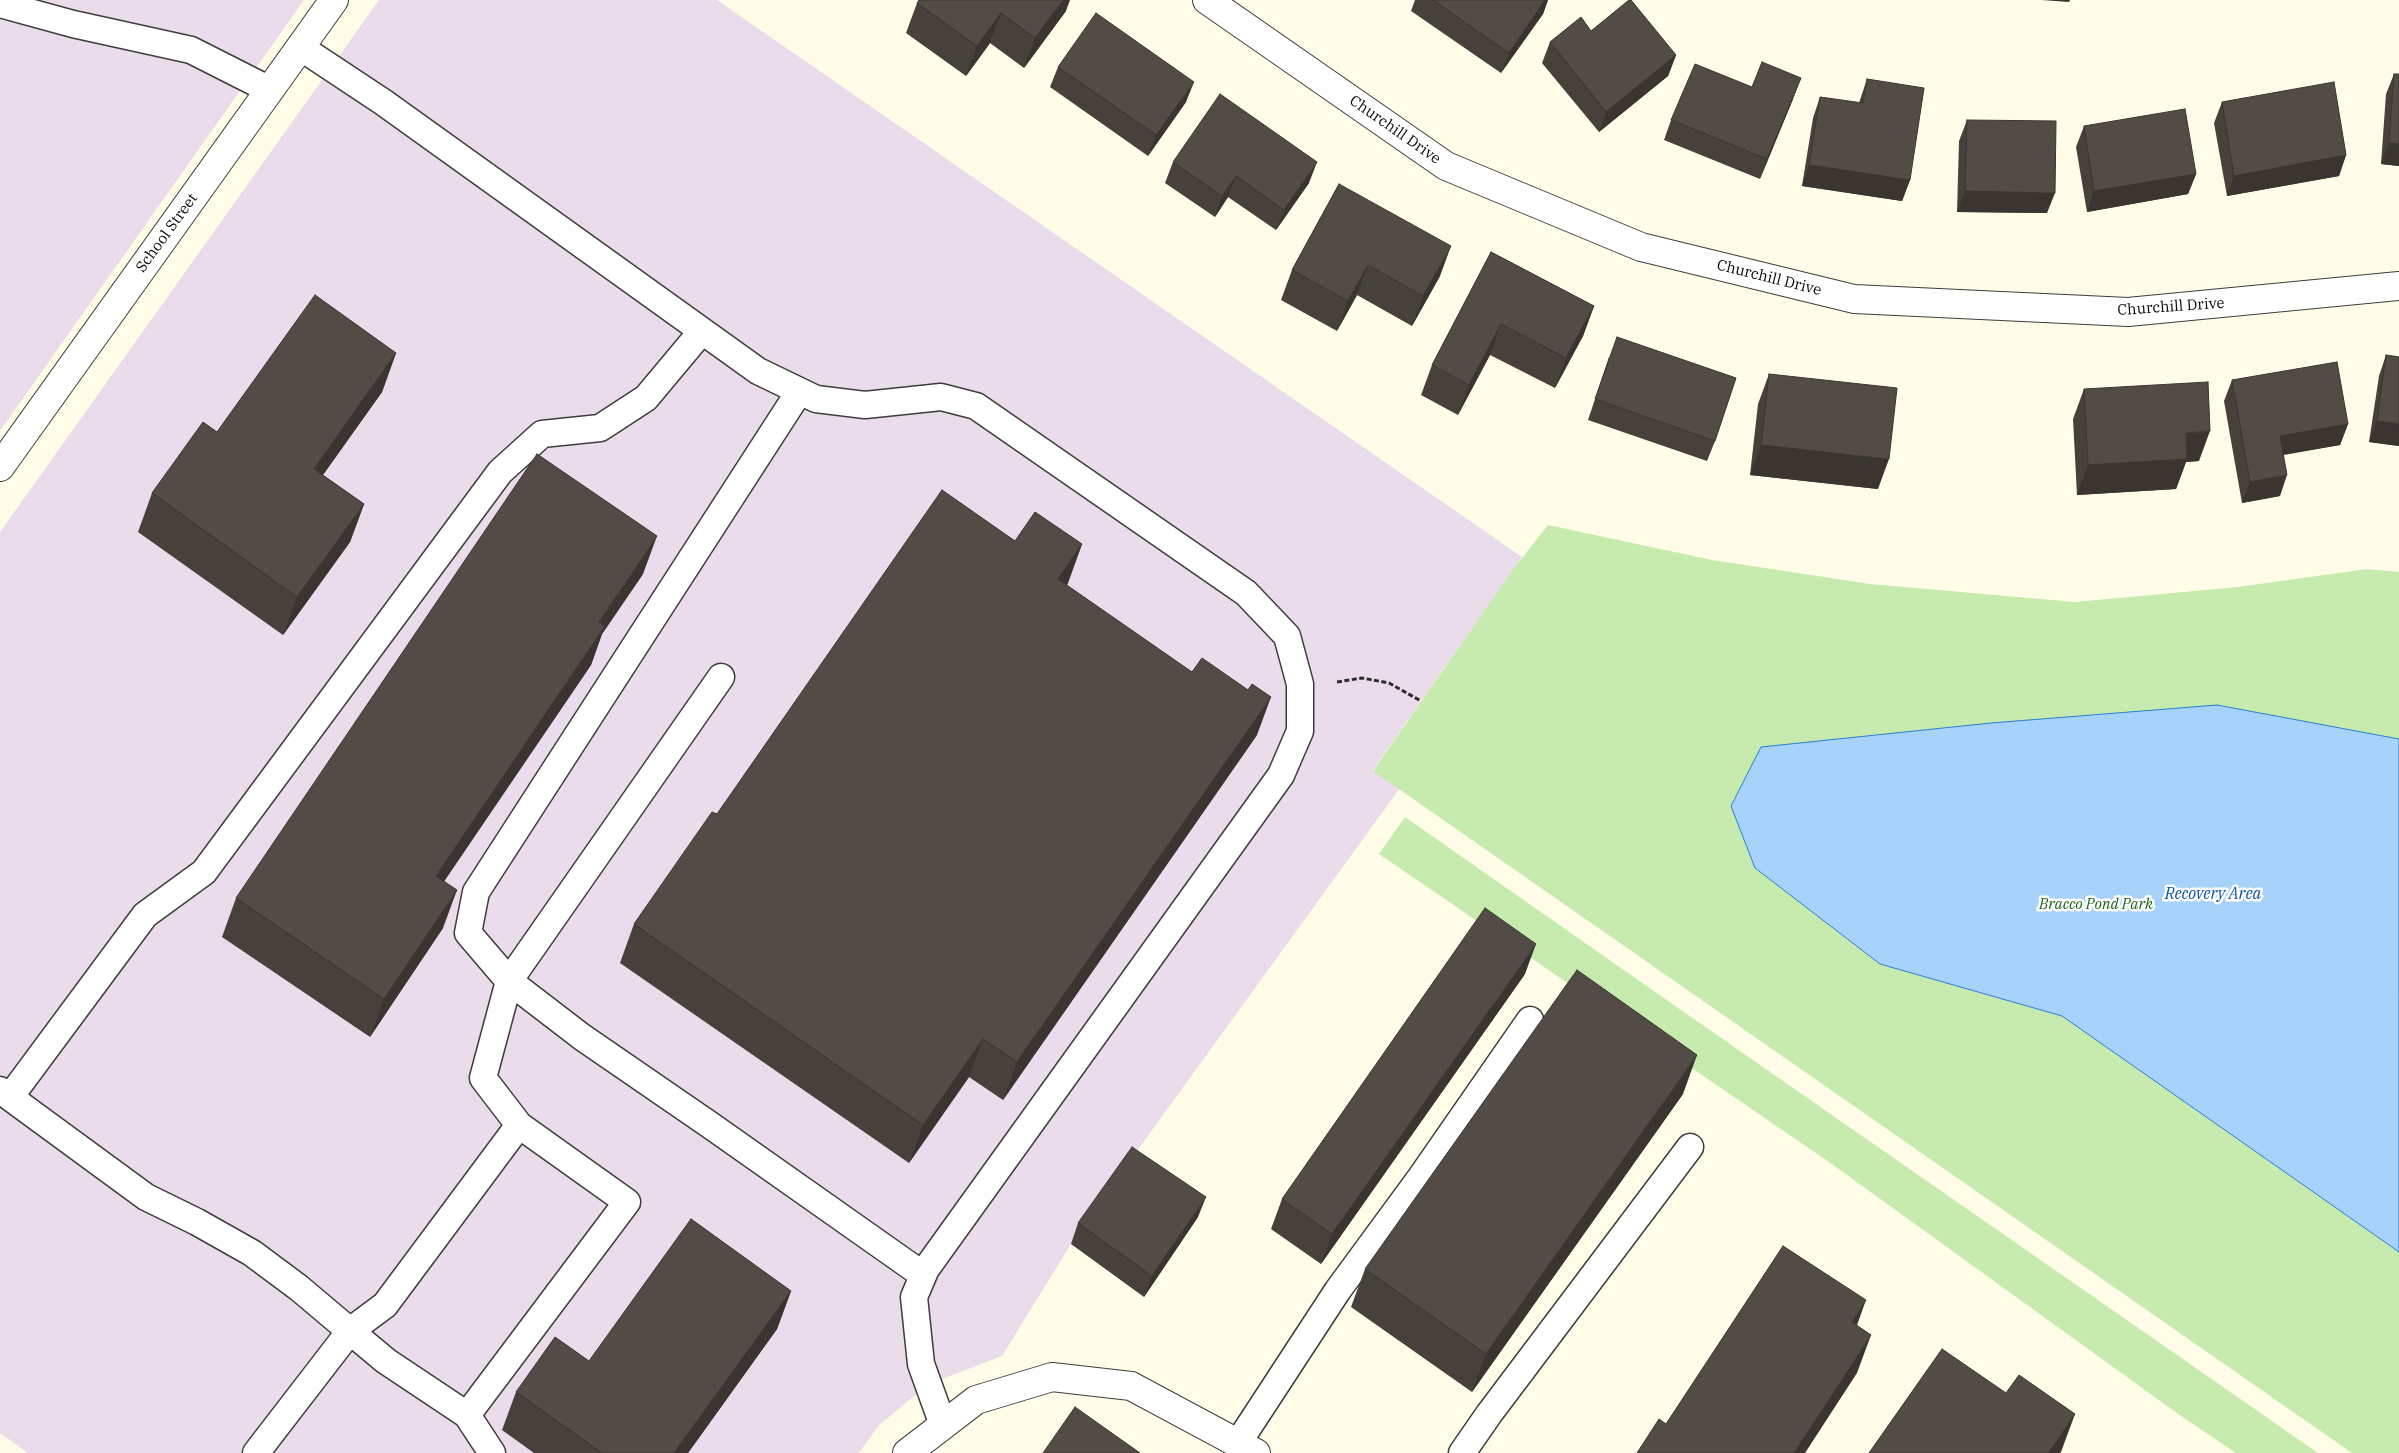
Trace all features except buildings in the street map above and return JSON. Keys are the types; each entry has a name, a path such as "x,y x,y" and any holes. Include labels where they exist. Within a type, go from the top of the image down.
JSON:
{"street":[{"name":"School Street","path":"0,467 334,0"},
{"name":"Churchill Drive","path":"1207,0 1446,166 1641,247 1854,299 2128,312 2399,286"},
{"path":"907,1453 976,1400 1052,1377 1131,1386 1247,1448"}],"lane":[{"path":"0,4 73,24 191,50 270,90"},
{"path":"300,47 383,102 758,371 816,399 865,405 941,397 976,406 1246,593 1286,636 1300,684 1300,731 1281,775 923,1275 914,1297 921,1364 943,1425"},
{"path":"492,1453 467,1415 386,1361 299,1288 252,1253 146,1196 5,1094 145,915 204,872 500,472 542,434 600,428 646,398 702,331"},
{"path":"799,392 476,892 468,932 509,981 589,1042 710,1124 923,1275"},
{"path":"467,1415 627,1202 519,1125 483,1078 509,981 721,678"},
{"path":"1247,1448 1338,1290 1421,1177 1530,1020"},
{"path":"256,1453 350,1331 384,1305 519,1125"},
{"path":"1462,1453 1488,1414 1690,1147"}],"path":[{"path":"1300,684 1339,682 1362,678 1389,683 1421,701"}],"shaded area":[{"path":"0,0 304,0 0,431"},
{"path":"379,0 717,0 1522,557 1373,770 1400,788 1113,1184 1071,1244 1002,1356 929,1384 879,1425 859,1453 28,1453 0,1433 0,532"}],"green space":[{"name":"Bracco Pond Park","path":"1548,525 1712,560 1870,584 2075,602 2238,587 2367,569 2399,572 2399,1453 2352,1453 1373,771 1514,568"},
{"path":"1405,817 2318,1453 2236,1453 2181,1416 1829,1162 1379,854"}],"water":[{"name":"Recovery Area","path":"2217,705 2399,739 2399,1252 2062,1016 1880,964 1755,868 1731,806 1761,747 1991,723"}]}
